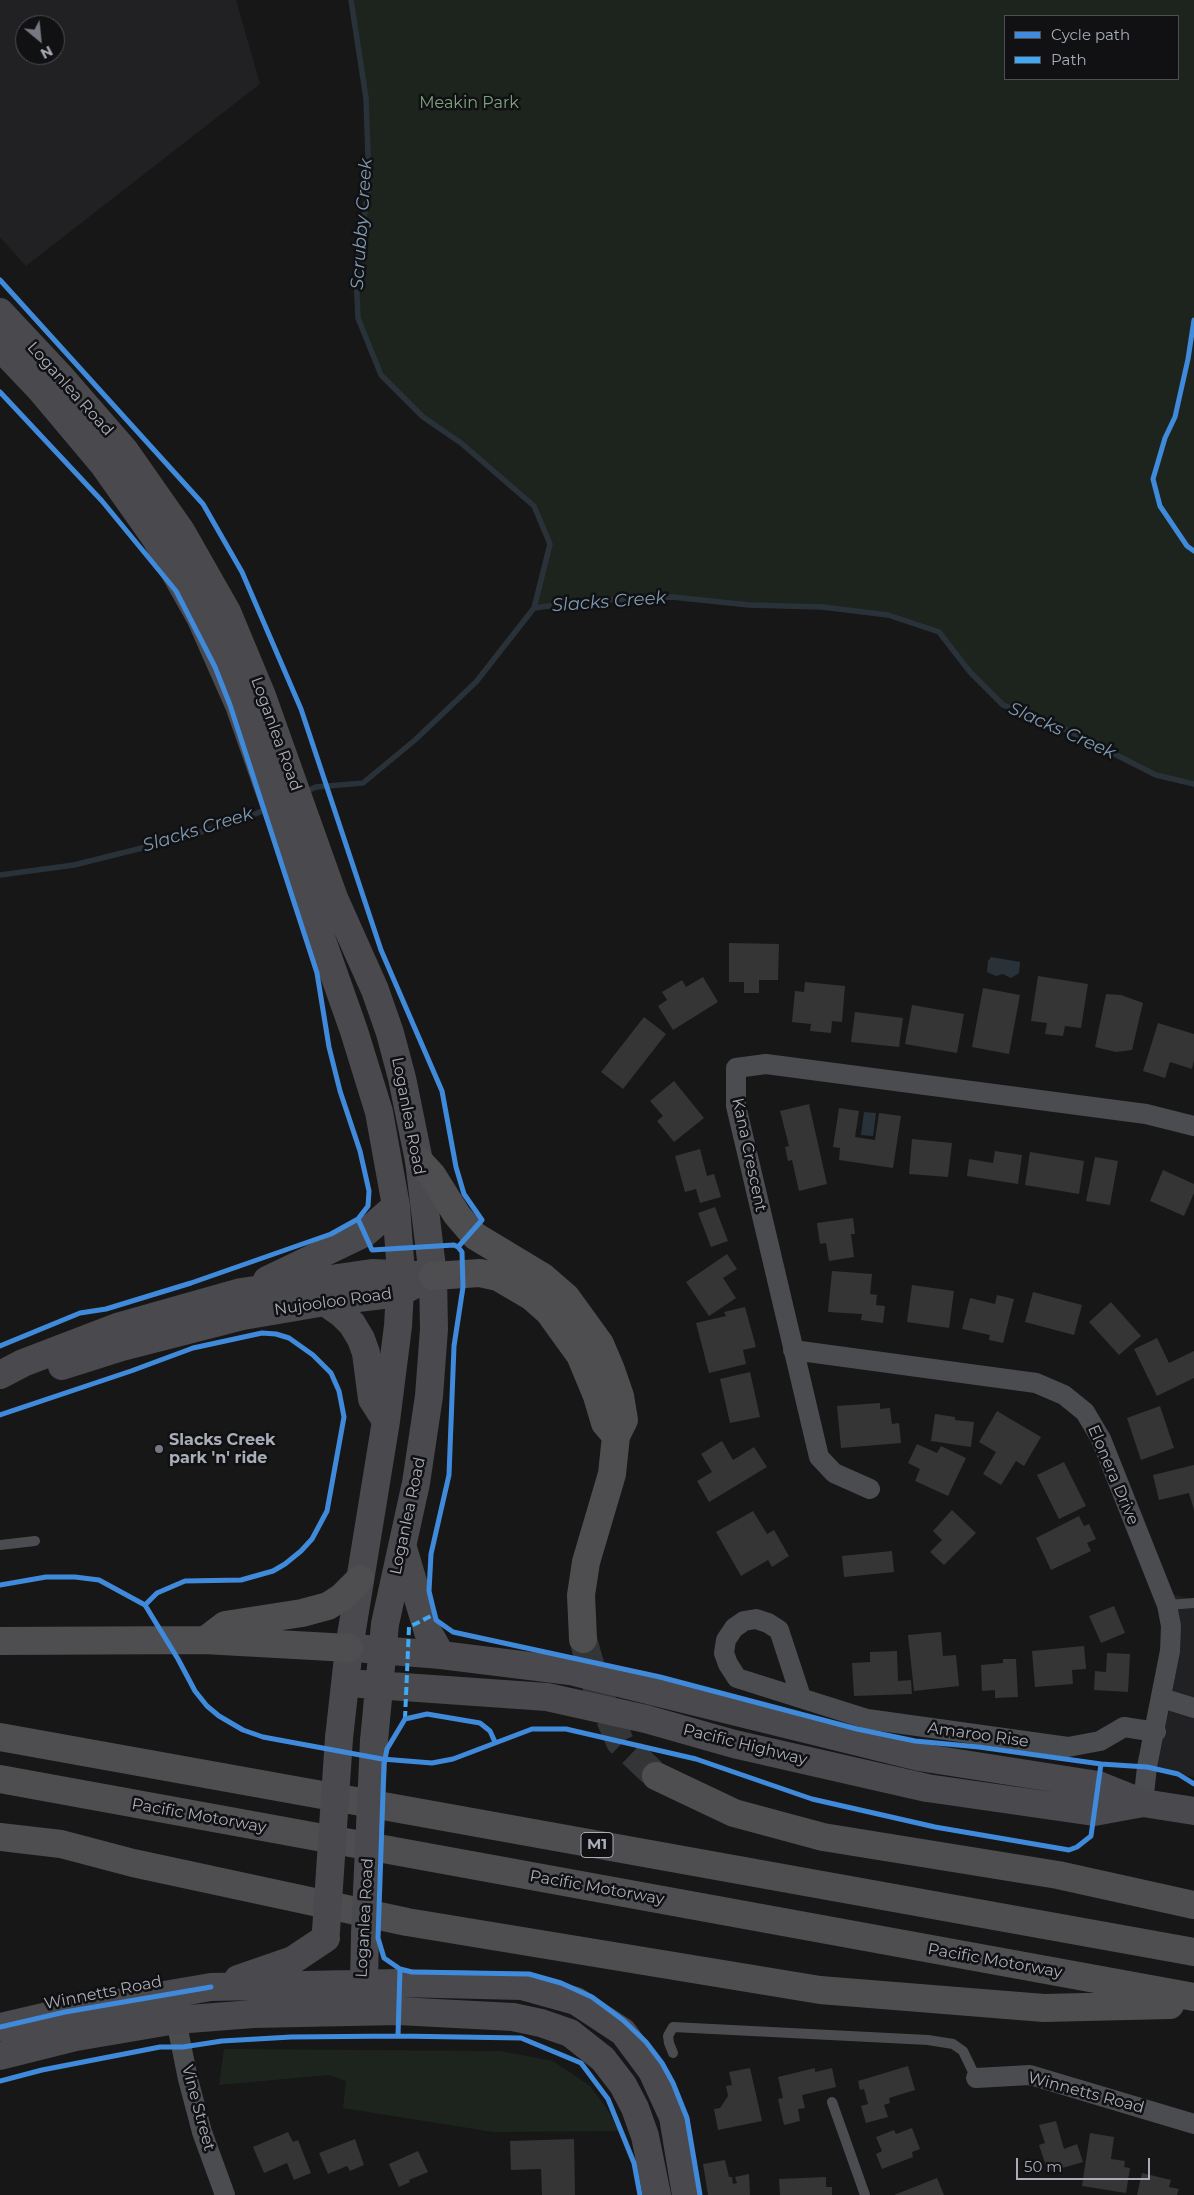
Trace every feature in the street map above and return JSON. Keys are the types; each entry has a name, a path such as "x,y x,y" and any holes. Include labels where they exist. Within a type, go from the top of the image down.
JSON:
{"highway":[{"path":"419,1161 432,1175 457,1214 475,1236 543,1277 566,1298 585,1321 600,1344 620,1396 624,1420 616,1436 612,1474 586,1562 581,1595 583,1639"},
{"path":"432,1276 480,1273 498,1277 532,1297 549,1312 580,1354 597,1396 605,1423 616,1436"},
{"path":"195,1640 225,1625 302,1613 328,1606 342,1597 360,1579"},
{"path":"0,1641 195,1640 349,1648"},
{"name":"M1","path":"0,1737 1194,1952"},
{"path":"656,1776 734,1813 824,1837 1058,1874 1194,1906"},
{"name":"Pacific Motorway","path":"0,1779 1194,1997"},
{"path":"0,1837 62,1844 133,1863 407,1922 820,1990 1044,2008 1194,2005"}],"main road":[{"name":"Loganlea Road","path":"0,312 59,375 125,451 181,531 227,612 251,700 322,902 354,1031 379,1112 396,1206 400,1283 398,1326 386,1421 349,1648 338,1738 326,1934 326,1984"},
{"name":"Loganlea Road","path":"0,347 40,389 102,464 156,539 201,619 251,700"},
{"name":"Loganlea Road","path":"322,902 375,990 390,1033 402,1078 419,1161 432,1276 434,1329 429,1396 416,1483 387,1615 379,1686 374,1741 364,1983 342,2011"},
{"path":"241,1292 365,1233 396,1206"},
{"name":"Nujooloo Road","path":"0,1375 23,1362 117,1327 241,1292 372,1273 400,1283"},
{"name":"Nujooloo Road","path":"0,1384 32,1376 122,1347 243,1316 325,1302 432,1276"},
{"path":"325,1302 352,1324 361,1339 366,1353 372,1399 386,1421"},
{"path":"402,1546 428,1632 441,1655"},
{"name":"Pacific Highway","path":"349,1648 441,1655 570,1671 919,1756 1098,1785 1143,1803 1194,1811"},
{"name":"Pacific Highway","path":"345,1683 547,1697 646,1719 734,1744 927,1788 1094,1812 1143,1803"},
{"path":"211,1988 293,1960 326,1934"},
{"name":"Winnetts Road","path":"0,2027 65,2012 211,1988 364,1983 522,1986 576,2001 622,2032 652,2071 673,2117 686,2195"},
{"path":"326,1984 342,2011"},
{"path":"0,2056 76,2037 176,2020 253,2014 342,2011 512,2017 541,2023 570,2032 603,2059 623,2085 635,2108 644,2136 657,2195"}],"street":[{"name":"Kana Crescent","path":"870,1489 834,1473 818,1457 736,1106 736,1068 766,1064 1146,1114 1194,1126"},
{"name":"Elonera Drive","path":"793,1350 1036,1383 1064,1394 1085,1412 1101,1439 1168,1605 1171,1626 1170,1652 1143,1803"},
{"name":"Amaroo Rise","path":"801,1697 867,1719 1068,1747 1100,1741 1124,1728 1156,1732"},
{"path":"1162,1698 1194,1708"},
{"name":"Vine Street","path":"176,2020 202,2132 225,2195"},
{"name":"Winnetts Road","path":"976,2078 1030,2075 1194,2124"}],"lane":[{"path":"0,1545 35,1541"},
{"path":"1168,1605 1194,1603"},
{"path":"673,2053 668,2043 668,2036 673,2027 928,2040 953,2044 963,2051 976,2078"},
{"path":"832,2102 864,2195"}],"shaded area":[{"path":"0,0 236,0 260,84 26,266 0,237"},
{"path":"991,957 1020,962 1019,973 1011,978 1003,974 996,976 987,972 988,961"},
{"path":"864,1112 876,1113 873,1136 861,1135"},
{"path":"1172,1594 1194,1600 1194,1777 1157,1771 1179,1656"}],"green space":[{"name":"Meakin Park","path":"351,0 1194,0 1194,784 1156,775 1057,725 1003,705 970,672 939,632 888,615 822,607 749,605 672,597 587,601 534,608 550,544 534,506 461,443 423,417 381,375 358,318 356,273 369,184 366,98"},
{"path":"224,2049 500,2051 553,2061 590,2086 606,2107 619,2131 493,2132 343,2108 346,2081 329,2075 219,2085"}],"building":[{"path":"729,943 779,944 778,980 759,980 759,993 744,993 744,982 729,982"},
{"path":"1038,976 1088,984 1081,1028 1065,1026 1063,1036 1045,1034 1047,1023 1031,1021"},
{"path":"703,977 718,1002 673,1030 658,1006 667,1000 662,992 682,980 686,987"},
{"path":"805,982 845,986 842,1022 832,1021 831,1033 810,1031 811,1024 792,1022 795,991 804,992"},
{"path":"983,988 1020,995 1009,1054 972,1047"},
{"path":"1106,994 1121,995 1143,1003 1132,1050 1116,1052 1095,1047"},
{"path":"912,1005 964,1014 957,1053 905,1044"},
{"path":"855,1012 903,1018 899,1047 851,1042"},
{"path":"644,1017 666,1034 623,1089 601,1072"},
{"path":"1158,1023 1194,1034 1192,1069 1170,1062 1165,1078 1143,1071"},
{"path":"674,1081 704,1118 674,1142 657,1121 663,1116 650,1101"},
{"path":"809,1104 827,1184 799,1191 792,1160 788,1161 785,1147 789,1146 780,1111"},
{"path":"839,1108 859,1111 855,1137 875,1140 879,1113 901,1116 893,1168 839,1160 840,1148 833,1147"},
{"path":"912,1139 952,1143 948,1177 909,1174"},
{"path":"700,1149 707,1176 714,1174 721,1197 700,1203 696,1189 685,1192 675,1156"},
{"path":"995,1151 1022,1155 1018,1184 967,1176 969,1159 993,1163"},
{"path":"1030,1152 1084,1161 1079,1194 1025,1185"},
{"path":"1095,1157 1118,1161 1110,1205 1086,1201"},
{"path":"1163,1170 1194,1184 1194,1193 1184,1216 1150,1201"},
{"path":"715,1207 728,1241 711,1247 698,1213"},
{"path":"853,1218 855,1234 851,1234 854,1257 829,1261 826,1243 820,1244 817,1223"},
{"path":"727,1254 737,1269 723,1278 736,1298 709,1316 686,1282"},
{"path":"832,1271 872,1274 870,1294 877,1295 876,1305 885,1306 883,1323 861,1320 862,1314 828,1312"},
{"path":"912,1285 954,1291 949,1328 907,1322"},
{"path":"1033,1292 1082,1305 1074,1335 1025,1322"},
{"path":"997,1295 1014,1299 1003,1343 989,1340 990,1335 962,1329 970,1298 995,1304"},
{"path":"1111,1302 1141,1336 1119,1355 1089,1322"},
{"path":"745,1307 756,1347 743,1350 746,1364 709,1373 696,1323 726,1316 724,1312"},
{"path":"1157,1338 1169,1363 1194,1351 1194,1378 1157,1396 1134,1349"},
{"path":"750,1372 760,1417 730,1423 720,1379"},
{"path":"880,1403 880,1409 890,1408 892,1424 899,1423 901,1443 841,1448 837,1406"},
{"path":"1160,1406 1174,1448 1141,1460 1127,1418"},
{"path":"997,1411 1041,1437 1024,1466 1016,1461 1001,1485 983,1474 996,1452 979,1442"},
{"path":"935,1414 955,1417 955,1420 974,1422 971,1447 931,1441"},
{"path":"722,1441 733,1460 754,1447 767,1467 709,1502 697,1481 712,1472 701,1454"},
{"path":"917,1444 937,1453 941,1446 966,1458 948,1496 915,1481 920,1469 908,1463"},
{"path":"1064,1462 1086,1506 1059,1519 1037,1475"},
{"path":"1194,1465 1194,1510 1189,1493 1159,1500 1153,1475"},
{"path":"952,1510 976,1533 944,1565 930,1552 942,1540 933,1531"},
{"path":"753,1511 767,1534 774,1530 789,1556 772,1567 768,1560 741,1576 716,1532"},
{"path":"1079,1516 1084,1526 1089,1524 1096,1539 1087,1543 1091,1551 1051,1570 1036,1538"},
{"path":"892,1551 894,1572 844,1577 842,1556"},
{"path":"1114,1606 1125,1633 1101,1643 1089,1616"},
{"path":"941,1632 943,1656 956,1655 959,1686 914,1691 908,1635"},
{"path":"1084,1646 1086,1669 1072,1670 1073,1684 1035,1687 1032,1651"},
{"path":"897,1651 898,1681 911,1680 912,1694 854,1696 852,1663 870,1662 870,1652"},
{"path":"1107,1653 1130,1654 1128,1692 1094,1690 1095,1671 1106,1672"},
{"path":"1003,1659 1016,1659 1018,1697 995,1698 995,1690 982,1691 981,1665 1003,1663"},
{"path":"908,2066 915,2090 889,2098 890,2103 884,2105 888,2117 866,2123 861,2106 868,2104 864,2089 860,2090 858,2081"},
{"path":"750,2068 762,2121 718,2130 714,2109 720,2108 728,2096 726,2086 732,2085 729,2072"},
{"path":"815,2068 815,2072 832,2068 836,2087 802,2095 805,2108 798,2109 800,2121 784,2125 778,2099 783,2098 778,2077"},
{"path":"1056,2121 1064,2149 1077,2144 1083,2162 1048,2172 1039,2145 1045,2143 1039,2125"},
{"path":"912,2128 920,2149 912,2152 913,2157 882,2169 876,2154 882,2151 876,2137 894,2130 896,2134"},
{"path":"288,2132 293,2142 298,2140 311,2173 294,2180 287,2163 264,2173 253,2147"},
{"path":"1090,2133 1114,2137 1111,2159 1125,2161 1124,2167 1130,2168 1126,2193 1082,2186"},
{"path":"355,2139 364,2165 350,2171 347,2166 328,2174 319,2153"},
{"path":"574,2139 575,2195 542,2195 541,2169 511,2170 510,2141"},
{"path":"418,2151 428,2172 409,2180 410,2182 399,2187 389,2164"},
{"path":"725,2160 729,2177 732,2177 733,2184 737,2183 735,2177 749,2174 750,2195 708,2195 703,2164"},
{"path":"1142,2173 1171,2180 1169,2187 1179,2189 1177,2195 1137,2195"},
{"path":"826,2177 826,2187 832,2187 832,2195 780,2195 779,2179"},
{"path":"937,2178 944,2195 894,2195"}],"waterway":[{"name":"Scrubby Creek","path":"305,792 316,787 363,783 415,740 476,682 534,608 550,544 534,506 461,443 423,417 381,375 358,318 356,273 369,184 366,98 351,0"},
{"name":"Slacks Creek","path":"534,608 587,601 672,597 749,605 822,607 888,615 939,632 970,672 1003,705 1057,725 1156,775 1194,784"},
{"name":"Slacks Creek","path":"0,875 74,865 174,840 241,820 269,808"}],"tunnel":[{"path":"583,1639 598,1692 620,1742 656,1776"}],"marked path":[{"path":"405,1719 409,1627 435,1614"}],"cycle path":[{"path":"0,280 203,504 242,572 301,709 381,950 442,1091 456,1167 464,1194 482,1220 458,1247"},
{"path":"1194,320 1188,359 1175,417 1165,438 1153,479 1160,506 1187,546 1194,551"},
{"path":"0,392 102,501 176,591 215,667 230,705 317,973 329,1047 340,1091 360,1151 369,1191 368,1206 358,1219 331,1234 191,1283 106,1309 80,1313 0,1346"},
{"path":"358,1219 372,1250 454,1245 462,1252 463,1287 454,1346 449,1475 431,1554 429,1591 436,1620 453,1632 660,1677 857,1729 915,1741 979,1747 1101,1764 1147,1767 1178,1774 1194,1784"},
{"path":"0,1415 193,1348 262,1333 276,1334 289,1338 313,1355 331,1373 339,1391 344,1417 327,1511 312,1539 301,1551 273,1571 241,1580 185,1581 157,1593 145,1605"},
{"path":"0,1585 46,1577 75,1577 99,1580 145,1605 195,1691 207,1706 219,1716 243,1730 263,1737 382,1759 432,1763 453,1759 532,1729 566,1729 696,1759 812,1799 935,1827 1069,1850 1077,1847 1091,1836 1101,1764"},
{"path":"495,1742 490,1731 480,1723 427,1714 405,1719 387,1749 384,1764 378,1938 384,1958 400,1969 412,1972 529,1974 561,1983 592,1997 623,2020 646,2042 662,2063 673,2083 687,2118 700,2195"},
{"path":"398,2036 400,1969"},
{"path":"0,2027 65,2012 211,1987"},
{"path":"0,2081 42,2070 160,2047 183,2047 222,2041 291,2037 521,2038 581,2063 608,2099 634,2163 640,2195"}],"place":[{"name":"Slacks Creek park 'n' ride","path":"159,1449"}]}
